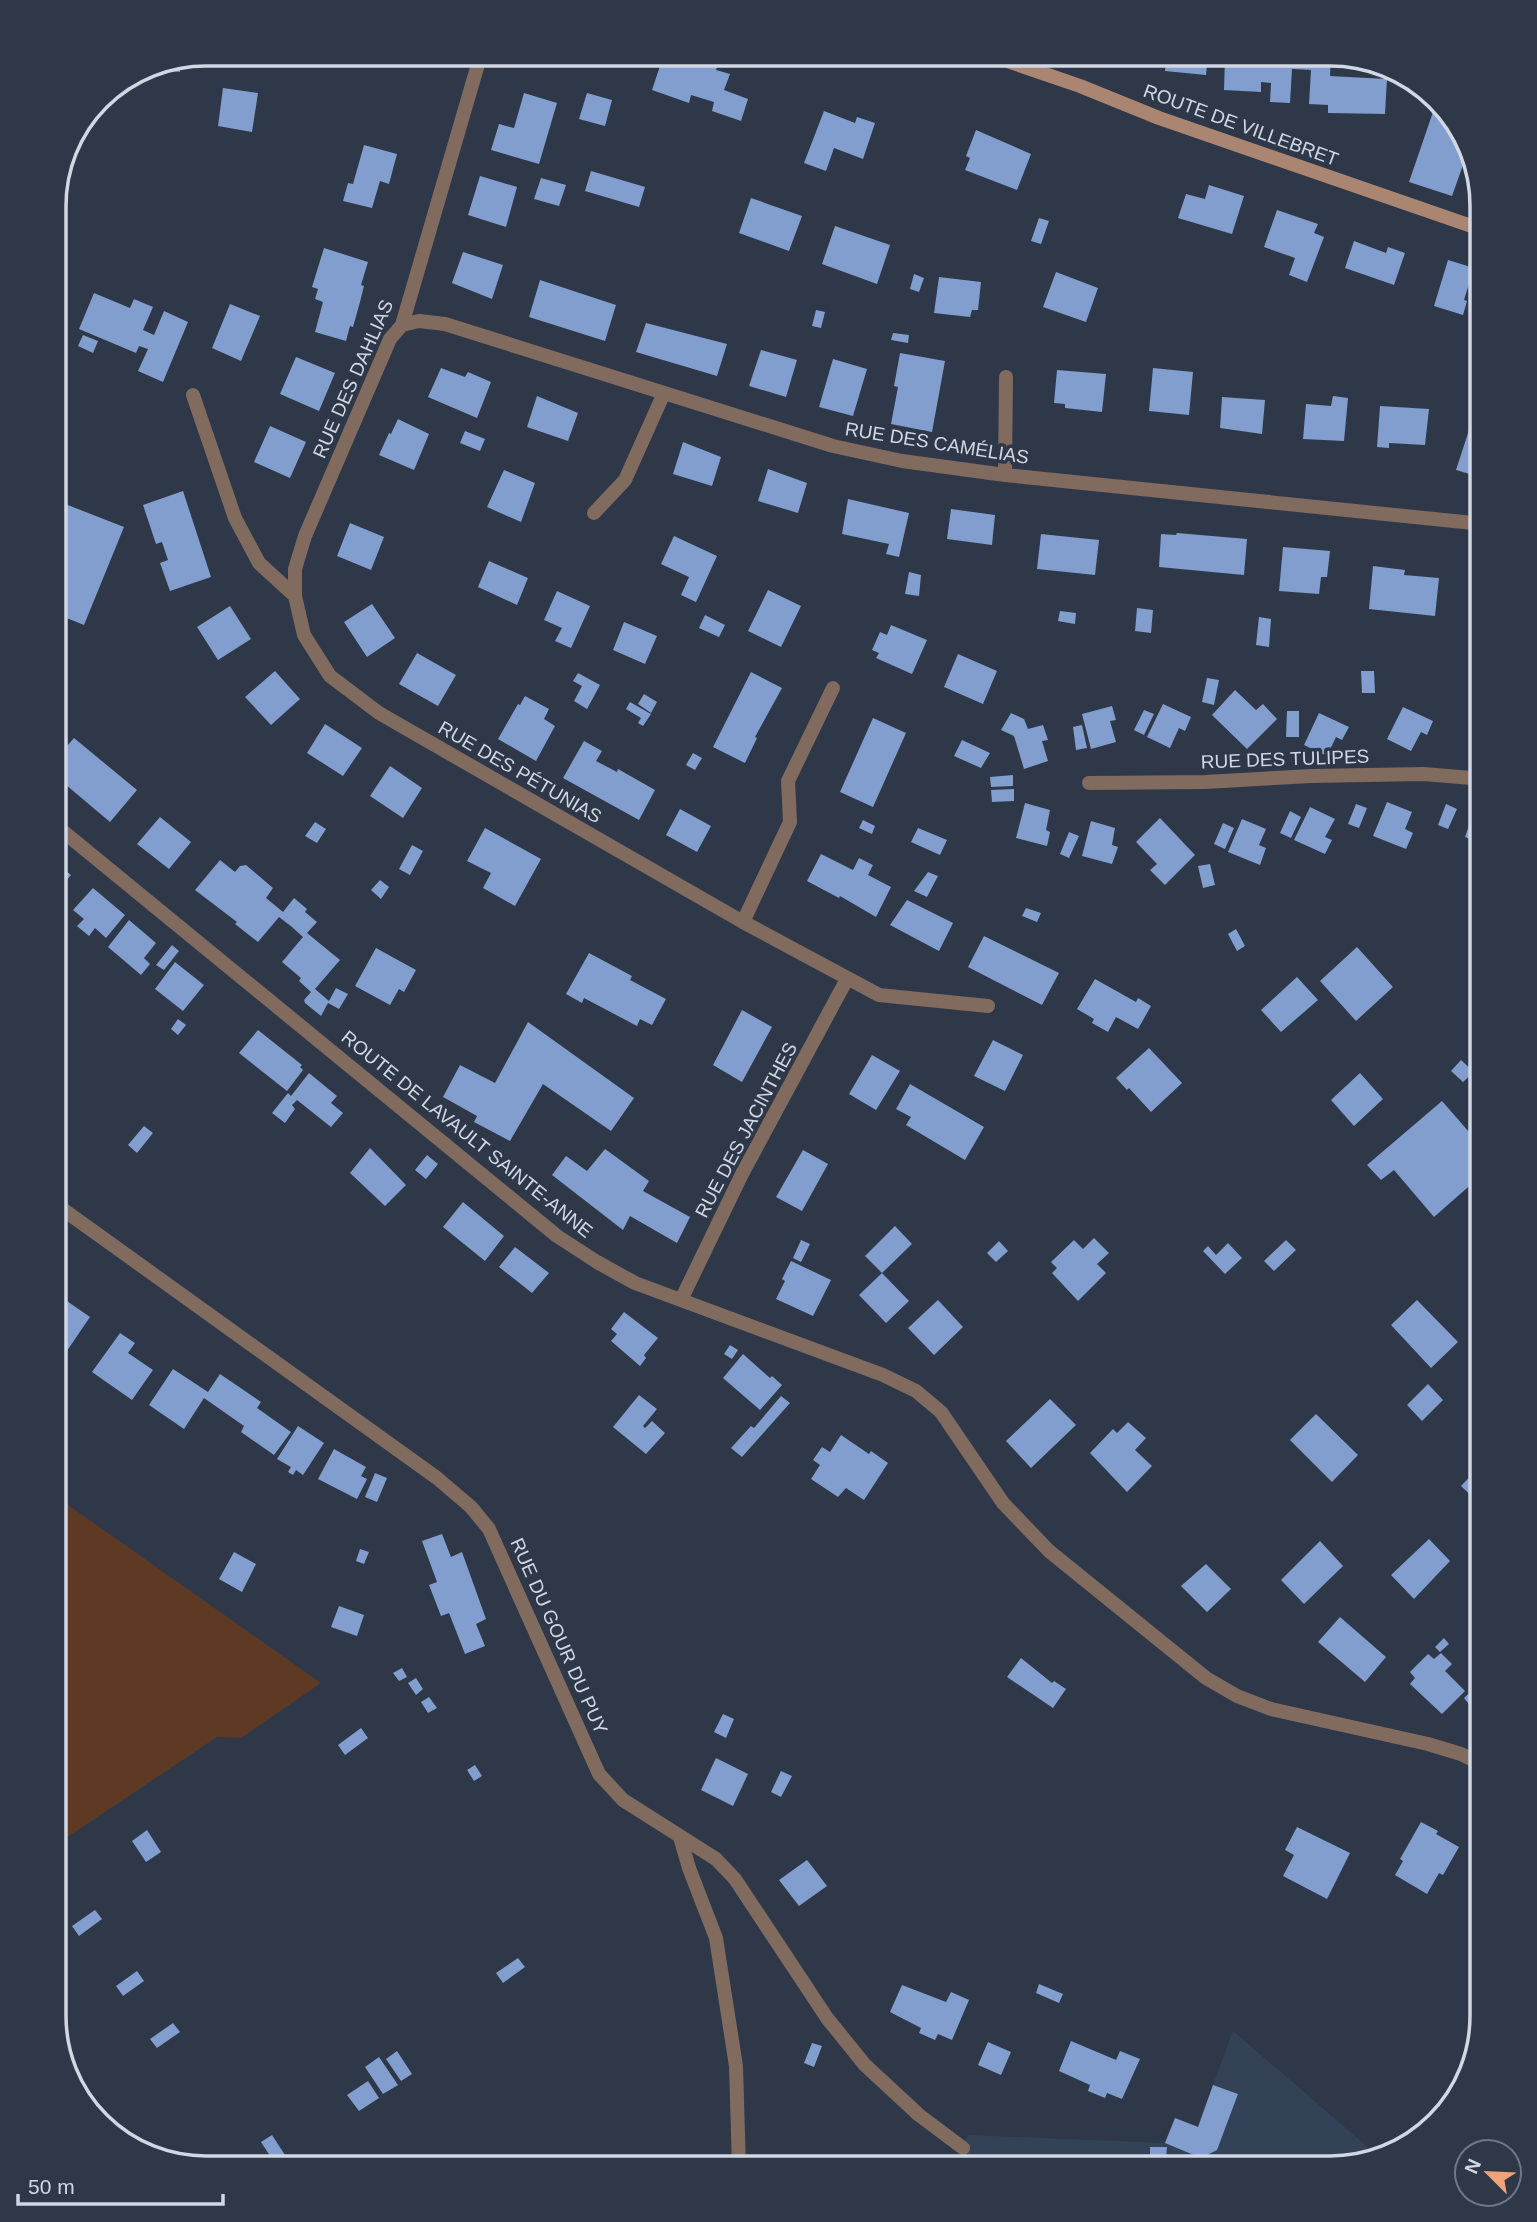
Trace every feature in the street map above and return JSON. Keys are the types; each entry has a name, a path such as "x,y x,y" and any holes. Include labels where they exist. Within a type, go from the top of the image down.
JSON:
{"main road":[{"name":"ROUTE DE VILLEBRET","path":"1025,67 1160,118 1470,225"}],"street":[{"name":"RUE DES DAHLIAS","path":"295,596 296,569 305,536 390,339 402,325 477,67"},
{"name":"RUE DES CAMÉLIAS","path":"402,325 419,321 446,324 833,446 902,461 1005,475 1470,523"},
{"path":"1005,475 1006,377"},
{"path":"594,513 625,480 664,393"},
{"path":"193,395 235,519 259,563 295,596"},
{"name":"RUE DES PÉTUNIAS","path":"295,596 304,635 330,676 379,713 743,922 879,995 988,1006"},
{"path":"743,922 790,822 788,781 833,688"},
{"name":"RUE DES TULIPES","path":"1089,783 1205,782 1311,776 1424,774 1470,778"},
{"name":"ROUTE DE LAVAULT SAINTE-ANNE","path":"67,834 557,1236 635,1283 883,1375 916,1391 941,1412 1003,1503 1040,1542 1206,1678 1237,1696 1270,1709 1428,1744 1470,1758"},
{"name":"RUE DES JACINTHES","path":"681,1300 742,1174 847,979"},
{"name":"RUE DU GOUR DU PUY","path":"66,1212 437,1478 471,1507 489,1529 599,1774 623,1800 716,1858 735,1879 827,2018 865,2065 919,2115 963,2148"},
{"path":"680,1837 716,1938 736,2066 739,2155"}],"shaded area":[{"path":"66,1504 321,1683 241,1738 217,1737 66,1838"},
{"path":"1233,2031 1371,2149 1330,2156 960,2156 968,2135 1164,2143 1175,2118 1198,2126"}],"building":[{"path":"660,67 717,67 716,70 730,74 724,90 748,99 741,121 712,111 714,102 691,95 689,103 652,90"},
{"path":"1166,67 1207,67 1206,75 1165,71"},
{"path":"1225,67 1330,67 1330,76 1387,79 1385,114 1328,113 1328,105 1309,104 1311,70 1292,69 1290,103 1270,102 1271,83 1261,82 1261,92 1224,90"},
{"path":"223,88 258,93 252,132 218,126"},
{"path":"524,93 557,103 539,164 491,150 499,124 514,128"},
{"path":"587,93 612,100 605,126 579,119"},
{"path":"824,111 855,123 857,117 875,123 863,159 834,148 826,171 804,163"},
{"path":"1433,112 1452,137 1464,164 1452,196 1409,182"},
{"path":"976,130 1031,154 1017,190 965,170 970,158 966,156"},
{"path":"364,145 397,154 389,184 380,181 372,208 343,201 348,183 353,184"},
{"path":"591,171 645,187 639,207 585,191"},
{"path":"480,176 517,187 506,227 468,215"},
{"path":"541,178 566,185 559,206 534,199"},
{"path":"1209,185 1244,196 1232,234 1178,218 1186,194 1205,199"},
{"path":"751,198 802,216 789,251 739,233"},
{"path":"1277,210 1318,224 1314,233 1324,237 1307,282 1289,275 1295,258 1264,247"},
{"path":"1039,218 1049,221 1041,244 1031,241"},
{"path":"835,226 890,245 877,284 822,264"},
{"path":"1354,241 1386,253 1388,247 1405,253 1394,285 1345,268"},
{"path":"324,248 368,262 361,285 364,286 360,302 346,341 315,332 323,302 315,299 318,289 312,287"},
{"path":"463,252 503,265 492,299 452,283"},
{"path":"1448,260 1470,267 1463,315 1434,306"},
{"path":"1056,272 1098,288 1086,322 1043,307"},
{"path":"914,274 924,278 919,292 910,289"},
{"path":"939,277 981,282 978,310 972,310 970,317 934,313"},
{"path":"540,280 616,305 605,341 529,317"},
{"path":"94,293 130,308 134,299 153,307 143,330 154,335 164,311 188,322 163,382 138,371 148,349 139,346 136,353 79,329"},
{"path":"230,304 260,316 241,361 212,348"},
{"path":"816,310 825,312 821,328 812,326"},
{"path":"646,323 727,344 717,376 636,352"},
{"path":"893,333 909,335 908,343 891,340"},
{"path":"83,335 98,341 93,353 78,346"},
{"path":"761,350 797,360 786,397 749,386"},
{"path":"900,353 945,361 932,432 891,424 898,387 894,386"},
{"path":"296,357 335,373 319,411 280,394"},
{"path":"833,359 867,369 853,416 819,407"},
{"path":"441,368 465,377 468,372 491,382 477,418 428,397"},
{"path":"1153,368 1193,372 1189,415 1149,411"},
{"path":"1057,370 1106,374 1102,412 1065,408 1065,404 1054,403"},
{"path":"537,396 578,413 568,441 527,427"},
{"path":"1333,396 1348,398 1344,441 1303,439 1306,404 1331,406"},
{"path":"1222,397 1265,400 1262,434 1220,428"},
{"path":"1380,406 1429,409 1425,445 1389,443 1389,448 1377,447"},
{"path":"398,419 429,434 414,470 379,455"},
{"path":"270,426 306,442 290,478 254,462"},
{"path":"1470,427 1470,474 1456,470"},
{"path":"465,431 485,439 480,451 460,443"},
{"path":"683,442 721,457 712,486 673,474"},
{"path":"768,469 807,483 798,513 758,501"},
{"path":"504,470 535,483 521,522 487,507"},
{"path":"183,491 211,577 170,591 160,563 168,560 162,542 156,544 143,505"},
{"path":"848,499 909,513 899,557 886,554 889,544 842,534"},
{"path":"67,505 124,527 84,625 67,618"},
{"path":"951,509 995,515 992,545 947,539"},
{"path":"350,523 384,537 371,570 337,556"},
{"path":"1041,534 1099,540 1095,575 1037,569"},
{"path":"1161,534 1247,539 1244,575 1159,567"},
{"path":"674,536 717,556 696,602 681,595 689,577 661,564"},
{"path":"1283,547 1330,551 1327,577 1321,577 1319,594 1279,591"},
{"path":"489,561 528,578 517,605 478,587"},
{"path":"1373,566 1405,570 1404,575 1439,578 1435,616 1369,609"},
{"path":"909,572 921,575 919,596 905,594"},
{"path":"768,590 801,606 781,647 748,631"},
{"path":"557,591 590,606 571,648 555,641 562,628 544,620"},
{"path":"372,604 395,638 367,657 344,622"},
{"path":"230,606 251,639 218,660 197,627"},
{"path":"1137,608 1153,610 1151,633 1135,631"},
{"path":"1060,611 1076,613 1075,624 1058,621"},
{"path":"705,615 725,625 719,637 699,628"},
{"path":"1259,617 1271,619 1269,647 1256,645"},
{"path":"624,622 657,636 645,664 613,650"},
{"path":"891,625 927,640 912,674 876,658 879,653 872,650 880,632 887,635"},
{"path":"417,653 456,675 438,706 399,684"},
{"path":"958,654 997,671 983,704 944,687"},
{"path":"275,671 300,699 271,725 245,697"},
{"path":"1361,671 1374,671 1375,693 1362,693"},
{"path":"751,672 782,688 755,737 757,738 745,763 713,747"},
{"path":"578,673 600,685 587,709 574,701 582,686 573,681"},
{"path":"1207,678 1219,680 1214,705 1202,702"},
{"path":"1235,690 1256,710 1263,704 1277,719 1247,749 1212,715"},
{"path":"644,694 657,702 651,713 638,704"},
{"path":"525,696 549,709 544,719 555,726 536,761 498,739"},
{"path":"630,702 651,714 643,726 638,723 641,718 626,709"},
{"path":"1163,704 1191,717 1185,731 1179,728 1170,748 1147,737"},
{"path":"1112,706 1116,720 1110,721 1116,742 1091,749 1082,714"},
{"path":"1403,707 1433,721 1427,735 1421,732 1411,751 1387,739"},
{"path":"1144,710 1154,714 1144,735 1134,730"},
{"path":"1287,711 1299,711 1299,737 1286,737"},
{"path":"1011,713 1024,719 1028,729 1043,725 1048,740 1042,741 1048,761 1024,769 1014,736 1001,730"},
{"path":"1319,713 1349,727 1342,740 1336,737 1327,756 1304,745"},
{"path":"873,718 906,733 873,807 840,792"},
{"path":"325,724 362,748 343,776 307,753"},
{"path":"1082,725 1087,748 1076,750 1073,727"},
{"path":"74,738 137,790 110,822 67,785 67,746"},
{"path":"962,740 990,753 981,768 954,756"},
{"path":"584,741 602,751 596,761 617,772 618,769 655,790 639,820 563,778"},
{"path":"693,753 702,758 695,770 686,765"},
{"path":"390,766 422,788 403,818 370,796"},
{"path":"1013,775 1013,786 991,787 990,777"},
{"path":"1014,789 1014,801 992,802 991,790"},
{"path":"1387,802 1412,812 1405,829 1413,833 1406,849 1373,836"},
{"path":"1025,803 1050,810 1046,830 1050,832 1047,846 1016,838"},
{"path":"1356,804 1367,808 1359,828 1348,824"},
{"path":"1446,804 1457,809 1448,829 1438,825"},
{"path":"1310,807 1335,819 1325,837 1332,840 1325,854 1294,840"},
{"path":"680,809 711,826 697,852 666,835"},
{"path":"1290,811 1301,817 1291,838 1280,833"},
{"path":"160,817 191,842 169,869 137,844"},
{"path":"1160,818 1195,855 1165,885 1150,870 1157,864 1136,842"},
{"path":"1242,819 1266,829 1259,845 1266,848 1260,865 1228,852"},
{"path":"863,820 875,826 872,834 859,828"},
{"path":"1091,821 1115,828 1112,845 1118,847 1112,864 1082,856"},
{"path":"315,822 326,829 317,843 305,836"},
{"path":"1223,823 1234,828 1225,849 1214,844"},
{"path":"1470,823 1470,839 1465,837"},
{"path":"485,828 541,859 515,906 483,888 491,873 467,861"},
{"path":"918,828 947,840 940,855 911,842"},
{"path":"1069,832 1079,836 1069,858 1060,854"},
{"path":"412,845 423,851 410,875 399,869"},
{"path":"821,854 853,870 859,858 873,865 868,875 891,887 876,917 807,881"},
{"path":"220,860 235,872 240,866 246,865 273,888 266,898 283,912 294,898 307,909 305,912 317,922 307,933 340,960 315,989 329,1001 336,988 348,994 339,1009 328,1003 321,1016 305,1003 304,1000 311,992 299,981 301,978 282,962 303,937 292,927 279,917 258,942 195,890"},
{"path":"1210,864 1215,885 1203,888 1198,866"},
{"path":"928,872 938,876 927,897 914,891"},
{"path":"380,880 389,887 381,899 371,890"},
{"path":"93,888 125,915 106,938 95,928 89,936 77,926 84,919 73,910"},
{"path":"907,900 953,923 939,951 890,925"},
{"path":"1026,908 1041,913 1037,922 1022,916"},
{"path":"129,920 156,943 144,958 150,964 141,975 108,947"},
{"path":"1236,929 1245,946 1237,951 1228,934"},
{"path":"984,936 1059,973 1042,1005 968,967"},
{"path":"172,945 179,951 164,970 156,965"},
{"path":"1357,947 1393,987 1356,1021 1320,981"},
{"path":"376,948 416,970 404,992 399,989 390,1005 355,986"},
{"path":"589,953 632,976 630,980 666,999 652,1025 640,1019 637,1026 584,998 582,1003 566,994"},
{"path":"175,962 204,985 183,1011 155,989"},
{"path":"1297,977 1318,1000 1281,1032 1261,1010"},
{"path":"1095,979 1136,1002 1138,998 1151,1006 1138,1029 1116,1017 1108,1032 1092,1023 1094,1019 1077,1009"},
{"path":"742,1010 772,1027 742,1082 713,1065"},
{"path":"178,1019 186,1025 178,1035 171,1029"},
{"path":"528,1022 634,1098 611,1131 543,1084 510,1141 474,1122 477,1116 443,1097 460,1065 495,1083"},
{"path":"258,1030 302,1065 300,1067 303,1070 287,1091 239,1053"},
{"path":"993,1040 1023,1055 1005,1091 974,1076"},
{"path":"1149,1048 1182,1083 1151,1112 1116,1078"},
{"path":"872,1055 900,1071 876,1110 849,1094"},
{"path":"1461,1060 1470,1068 1470,1076 1463,1082 1451,1071"},
{"path":"309,1073 337,1096 331,1103 343,1113 331,1127 297,1100 292,1105 295,1109 285,1123 272,1113 288,1093 291,1096"},
{"path":"1360,1073 1383,1099 1354,1126 1331,1100"},
{"path":"910,1084 984,1127 965,1160 906,1125 911,1117 896,1109"},
{"path":"1442,1101 1470,1133 1470,1185 1434,1217 1394,1170 1381,1180 1367,1165"},
{"path":"144,1126 153,1133 137,1153 128,1145"},
{"path":"370,1148 406,1185 385,1206 350,1173"},
{"path":"605,1149 649,1181 643,1191 690,1217 677,1243 630,1216 623,1230 552,1175 566,1156 587,1171"},
{"path":"803,1150 828,1164 802,1211 776,1197"},
{"path":"427,1155 438,1164 426,1179 415,1170"},
{"path":"463,1202 504,1236 485,1261 443,1227"},
{"path":"895,1226 912,1244 882,1273 865,1256"},
{"path":"1094,1238 1109,1253 1097,1264 1106,1273 1078,1301 1052,1273 1057,1268 1051,1262 1074,1240 1083,1249"},
{"path":"801,1240 810,1244 801,1262 793,1258"},
{"path":"1286,1240 1296,1250 1274,1271 1264,1261"},
{"path":"999,1241 1008,1251 996,1262 987,1253"},
{"path":"1228,1243 1242,1258 1225,1274 1203,1251 1208,1246 1216,1255"},
{"path":"515,1247 549,1273 532,1293 499,1267"},
{"path":"791,1261 831,1280 813,1316 776,1299"},
{"path":"882,1273 909,1301 886,1323 859,1295"},
{"path":"938,1300 963,1327 934,1355 908,1328"},
{"path":"1417,1300 1458,1342 1431,1368 1391,1325"},
{"path":"66,1301 90,1317 66,1352"},
{"path":"624,1312 658,1338 644,1355 646,1358 640,1366 611,1341 617,1334 611,1329"},
{"path":"120,1333 135,1343 128,1353 153,1370 132,1400 92,1372"},
{"path":"730,1345 738,1350 732,1359 724,1354"},
{"path":"743,1354 782,1385 760,1410 723,1378"},
{"path":"173,1369 208,1392 220,1374 261,1402 257,1408 291,1432 274,1455 241,1432 244,1426 204,1398 184,1429 149,1405"},
{"path":"1428,1384 1443,1400 1422,1421 1407,1405"},
{"path":"639,1395 657,1409 643,1426 645,1428 652,1421 665,1433 646,1454 613,1427"},
{"path":"781,1396 790,1403 742,1457 731,1448 751,1426 754,1428"},
{"path":"1050,1399 1076,1425 1031,1468 1006,1441"},
{"path":"1316,1414 1358,1455 1332,1482 1290,1440"},
{"path":"1128,1422 1146,1438 1135,1450 1152,1466 1127,1492 1090,1453 1113,1429 1117,1433"},
{"path":"298,1426 324,1443 303,1475 296,1470 293,1475 288,1472 291,1467 277,1459"},
{"path":"841,1435 888,1463 864,1500 846,1488 838,1497 811,1479 820,1465 813,1460 822,1447 830,1452"},
{"path":"334,1449 366,1467 361,1476 367,1479 357,1499 318,1479"},
{"path":"375,1473 387,1478 377,1502 365,1497"},
{"path":"1470,1477 1470,1495 1461,1486"},
{"path":"442,1534 451,1557 462,1552 486,1619 476,1624 485,1646 465,1654 449,1613 441,1616 429,1585 437,1582 422,1541"},
{"path":"1429,1539 1450,1561 1414,1599 1391,1575"},
{"path":"1320,1541 1343,1566 1304,1604 1281,1580"},
{"path":"360,1549 369,1552 364,1564 356,1561"},
{"path":"234,1552 256,1564 242,1592 219,1579"},
{"path":"1206,1564 1231,1589 1207,1612 1181,1586"},
{"path":"339,1606 364,1615 357,1636 331,1627"},
{"path":"1340,1617 1386,1657 1365,1682 1318,1642"},
{"path":"1444,1638 1449,1644 1440,1652 1435,1647"},
{"path":"1441,1653 1452,1664 1445,1671 1465,1691 1442,1714 1410,1684 1415,1678 1410,1672 1428,1654 1434,1659"},
{"path":"1021,1658 1052,1683 1054,1681 1066,1689 1053,1708 1007,1677"},
{"path":"402,1668 407,1677 399,1681 393,1673"},
{"path":"416,1678 423,1689 416,1695 408,1683"},
{"path":"1470,1692 1470,1706 1464,1698"},
{"path":"429,1697 437,1708 428,1713 421,1702"},
{"path":"723,1714 734,1719 726,1738 714,1732"},
{"path":"361,1728 368,1738 345,1755 338,1745"},
{"path":"716,1758 748,1774 733,1806 701,1790"},
{"path":"475,1765 482,1776 474,1781 467,1770"},
{"path":"781,1771 792,1776 781,1797 771,1792"},
{"path":"1421,1822 1459,1847 1443,1875 1439,1873 1427,1894 1395,1875 1403,1861 1400,1859"},
{"path":"1297,1827 1350,1853 1327,1899 1283,1876 1294,1855 1285,1850"},
{"path":"147,1830 161,1852 146,1862 132,1841"},
{"path":"807,1860 827,1886 799,1906 779,1880"},
{"path":"95,1910 102,1919 79,1936 72,1926"},
{"path":"518,1958 525,1967 503,1983 496,1973"},
{"path":"137,1971 144,1981 123,1996 116,1986"},
{"path":"1039,1984 1063,1994 1059,2003 1036,1993"},
{"path":"902,1985 946,2002 951,1992 969,2000 952,2040 938,2034 935,2040 919,2033 921,2028 890,2012"},
{"path":"173,2023 180,2032 157,2048 150,2039"},
{"path":"1071,2041 1116,2060 1120,2051 1140,2059 1122,2099 1107,2093 1105,2098 1088,2091 1090,2085 1059,2071"},
{"path":"988,2042 1011,2052 1001,2075 978,2065"},
{"path":"812,2043 822,2046 814,2067 804,2063"},
{"path":"397,2051 412,2074 401,2081 386,2059"},
{"path":"379,2057 398,2085 383,2094 365,2067"},
{"path":"368,2081 379,2098 359,2111 347,2095"},
{"path":"1213,2085 1238,2094 1217,2150 1205,2156 1196,2156 1165,2143 1175,2118 1198,2127"},
{"path":"272,2135 285,2155 270,2155 261,2142"},
{"path":"1150,2147 1167,2147 1166,2156 1150,2156"}]}
